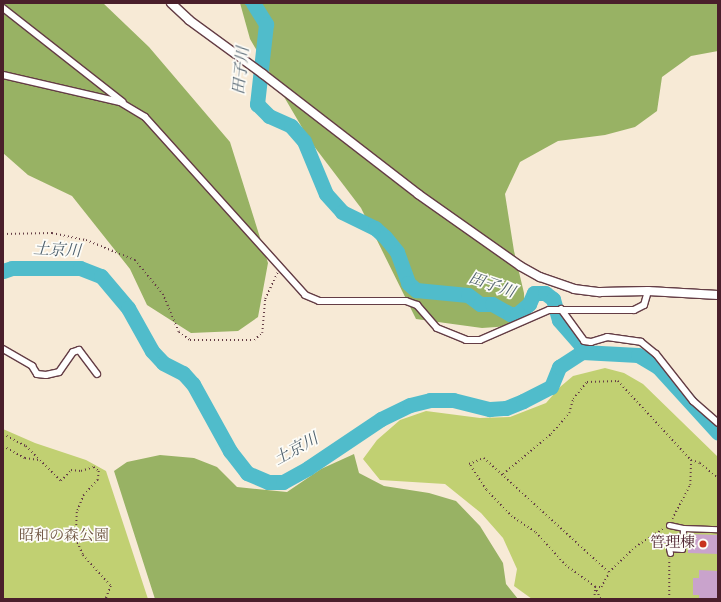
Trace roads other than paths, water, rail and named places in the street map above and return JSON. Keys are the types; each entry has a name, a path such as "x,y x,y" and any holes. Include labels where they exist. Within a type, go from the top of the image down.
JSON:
{"street":[{"path":"171,3 189,20 263,74 389,172 506,258 540,277 574,289 600,292 648,291 718,294"},
{"path":"3,8 152,124 281,268 309,297 318,301 413,303 437,328 466,340 490,337 549,310 634,310 644,305 648,291"},
{"path":"3,75 120,102 132,109"},
{"path":"560,309 584,341 591,342 607,337 641,342 656,354 693,401 718,423"},
{"path":"3,349 32,366 37,374 46,375 59,372 73,352 79,350 96,374"},
{"path":"669,525 683,528 718,529"},
{"path":"670,553 669,548 682,549 683,528"}],"waterway":[{"name":"田子川","path":"246,3 254,5"},
{"name":"田子川","path":"253,3 266,24 257,104 269,116 291,126 304,141 326,194 342,212 375,228 385,237 397,252 408,283 416,290 468,295 480,304 492,304 510,314 517,314 529,304 534,293 545,293 553,299 559,320 581,345 582,352"},
{"name":"土京川","path":"3,271 12,268 80,268 101,276 128,308 152,351 163,363 183,373 193,384 230,451 247,473 268,482 283,482 308,468 381,419 410,405 430,400 453,400 490,409 506,408 523,401 551,387 559,367 582,352"},
{"name":"田子川","path":"582,352 638,355 658,367 718,433"}],"place":[{"name":"管理棟","path":"703,544"}],"park label":[{"name":"昭和の森公園","path":"64,537"}]}
